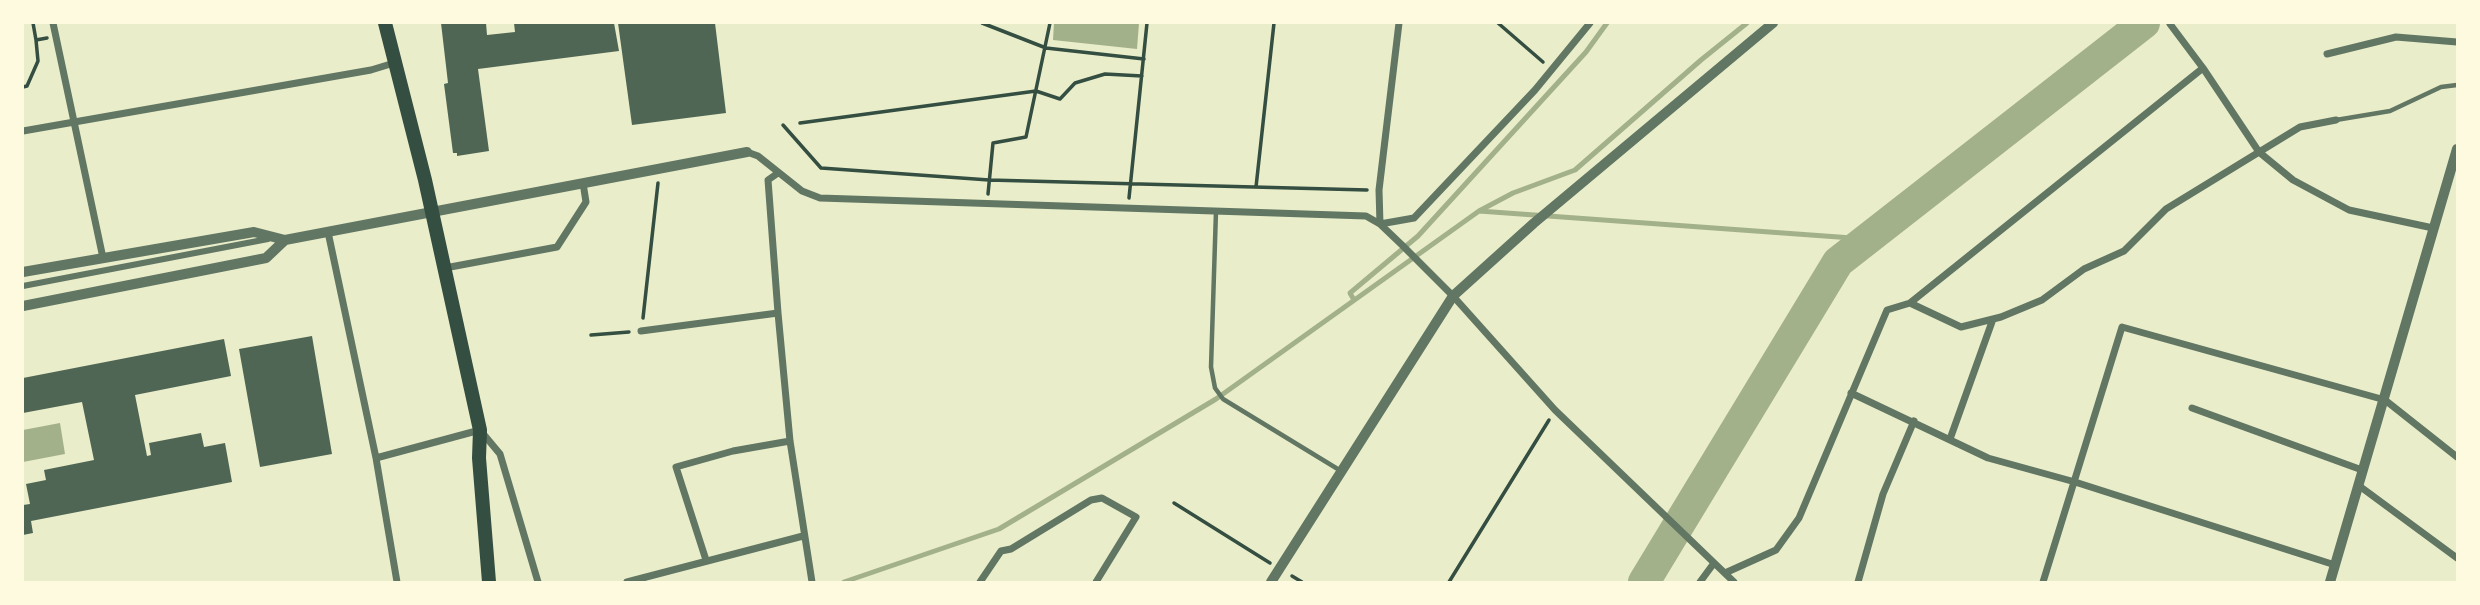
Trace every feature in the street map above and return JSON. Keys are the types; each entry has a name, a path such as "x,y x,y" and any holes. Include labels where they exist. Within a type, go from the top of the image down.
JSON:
{"main road":[{"path":"385,23 432,212 480,430 479,458 489,582"}],"street":[{"path":"53,23 103,258"},
{"path":"1381,224 1379,190 1399,23"},
{"path":"1381,224 1414,218 1553,70 1590,23"},
{"path":"1271,582 1453,296 1534,223 1773,23"},
{"path":"2170,24 2259,152 2292,180 2349,210 2433,228"},
{"path":"2327,54 2396,37 2457,42"},
{"path":"23,131 372,70 394,63"},
{"path":"1725,573 1776,550 1799,518 1887,310 1910,303 2203,68"},
{"path":"1910,303 1961,327 1993,319 2042,300 2084,269 2124,251 2166,209 2259,152 2300,127 2336,120"},
{"path":"2330,582 2457,149"},
{"path":"23,272 254,232 285,240 747,152 758,156 802,191 821,198 1366,216 1381,224 1453,296 1555,410 1734,582"},
{"path":"778,173 768,180 778,313 790,441 812,582"},
{"path":"444,268 557,247 586,202 583,183"},
{"path":"328,232 376,458 397,582"},
{"path":"23,286 268,239"},
{"path":"23,306 266,258 285,240"},
{"path":"641,331 778,313"},
{"path":"1950,439 1993,319"},
{"path":"2043,582 2122,327 2385,400 2457,457"},
{"path":"1851,393 1988,458 2075,482 2335,565"},
{"path":"2192,408 2362,470"},
{"path":"1858,582 1883,494 1914,421"},
{"path":"376,458 480,430 500,454 538,582"},
{"path":"706,561 676,467 733,451 790,441"},
{"path":"2358,485 2457,558"},
{"path":"981,582 1001,551 1011,549 1091,500 1102,498 1136,517 1096,582"},
{"path":"627,582 803,536"},
{"path":"1700,582 1714,562"}],"lane":[{"path":"2336,120 2389,111 2441,87 2457,85"},
{"path":"1216,210 1211,367 1215,388 1223,399 1341,471"}],"path":[{"path":"23,87 27,86 38,61 33,23"},
{"path":"982,23 1046,48 1144,59"},
{"path":"987,203 993,142 1026,137 1050,23"},
{"path":"1127,207 1147,23"},
{"path":"1256,187 1274,23"},
{"path":"1498,23 1553,70"},
{"path":"36,40 55,36"},
{"path":"800,122 1036,91 1060,99 1075,83 1105,74 1142,76"},
{"path":"783,125 821,168 989,180 1379,190"},
{"path":"591,335 641,331 657,171"},
{"path":"1449,582 1555,410"},
{"path":"1174,503 1302,582"}],"shaded area":[{"path":"1054,23 1139,23 1137,49 1053,40"},
{"path":"60,423 65,454 23,462 23,430"}],"building":[{"path":"441,23 486,23 487,35 515,32 514,23 614,23 619,51 478,69 489,151 457,156 457,153 453,153 444,84 448,83"},
{"path":"618,23 715,23 726,113 632,125"},
{"path":"312,336 332,454 260,467 239,349"},
{"path":"224,339 231,376 135,395 147,456 151,455 149,443 201,433 204,447 225,443 232,482 31,521 33,533 23,535 23,505 30,504 26,484 46,480 44,470 94,460 82,402 23,413 23,378"}],"waterway":[{"path":"1354,300 1350,293 1418,236 1586,52 1607,23"},
{"path":"1479,211 1513,193 1575,170 1747,23"},
{"path":"1644,582 1838,262 2144,23"},
{"path":"844,582 999,529 1216,399 1479,211 1866,239"}]}
